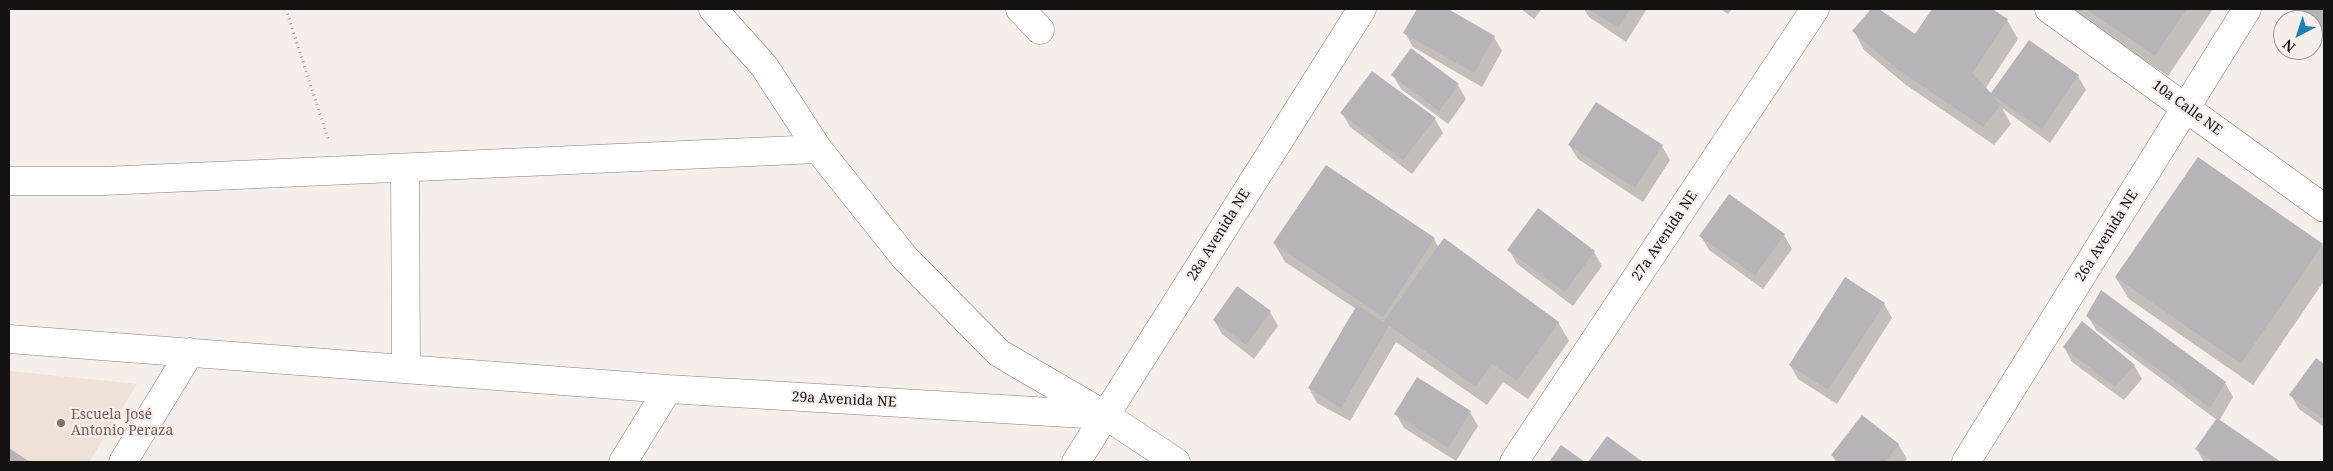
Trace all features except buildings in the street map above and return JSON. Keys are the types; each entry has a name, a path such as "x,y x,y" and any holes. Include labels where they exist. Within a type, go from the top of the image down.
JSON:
{"street":[{"path":"713,9 764,66 818,149 905,258 999,353 1105,416 1176,462"},
{"path":"1020,9 1040,30"},
{"name":"28a Avenida NE","path":"1076,462 1362,9"},
{"name":"27a Avenida NE","path":"1514,462 1815,9"},
{"name":"10a Calle NE","path":"2049,9 2324,208"},
{"name":"26a Avenida NE","path":"1966,462 2247,9"},
{"path":"9,181 104,181 818,149"},
{"path":"405,168 406,369"},
{"name":"29a Avenida NE","path":"9,339 668,389 1105,416"},
{"path":"123,462 190,352"},
{"path":"623,462 668,389"}],"path":[{"path":"286,9 338,171"}],"shaded area":[{"name":"Escuela José Antonio Peraza","path":"9,371 137,384 89,462 9,462"}],"place":[{"name":"Escuela José Antonio Peraza","path":"61,423"}]}
